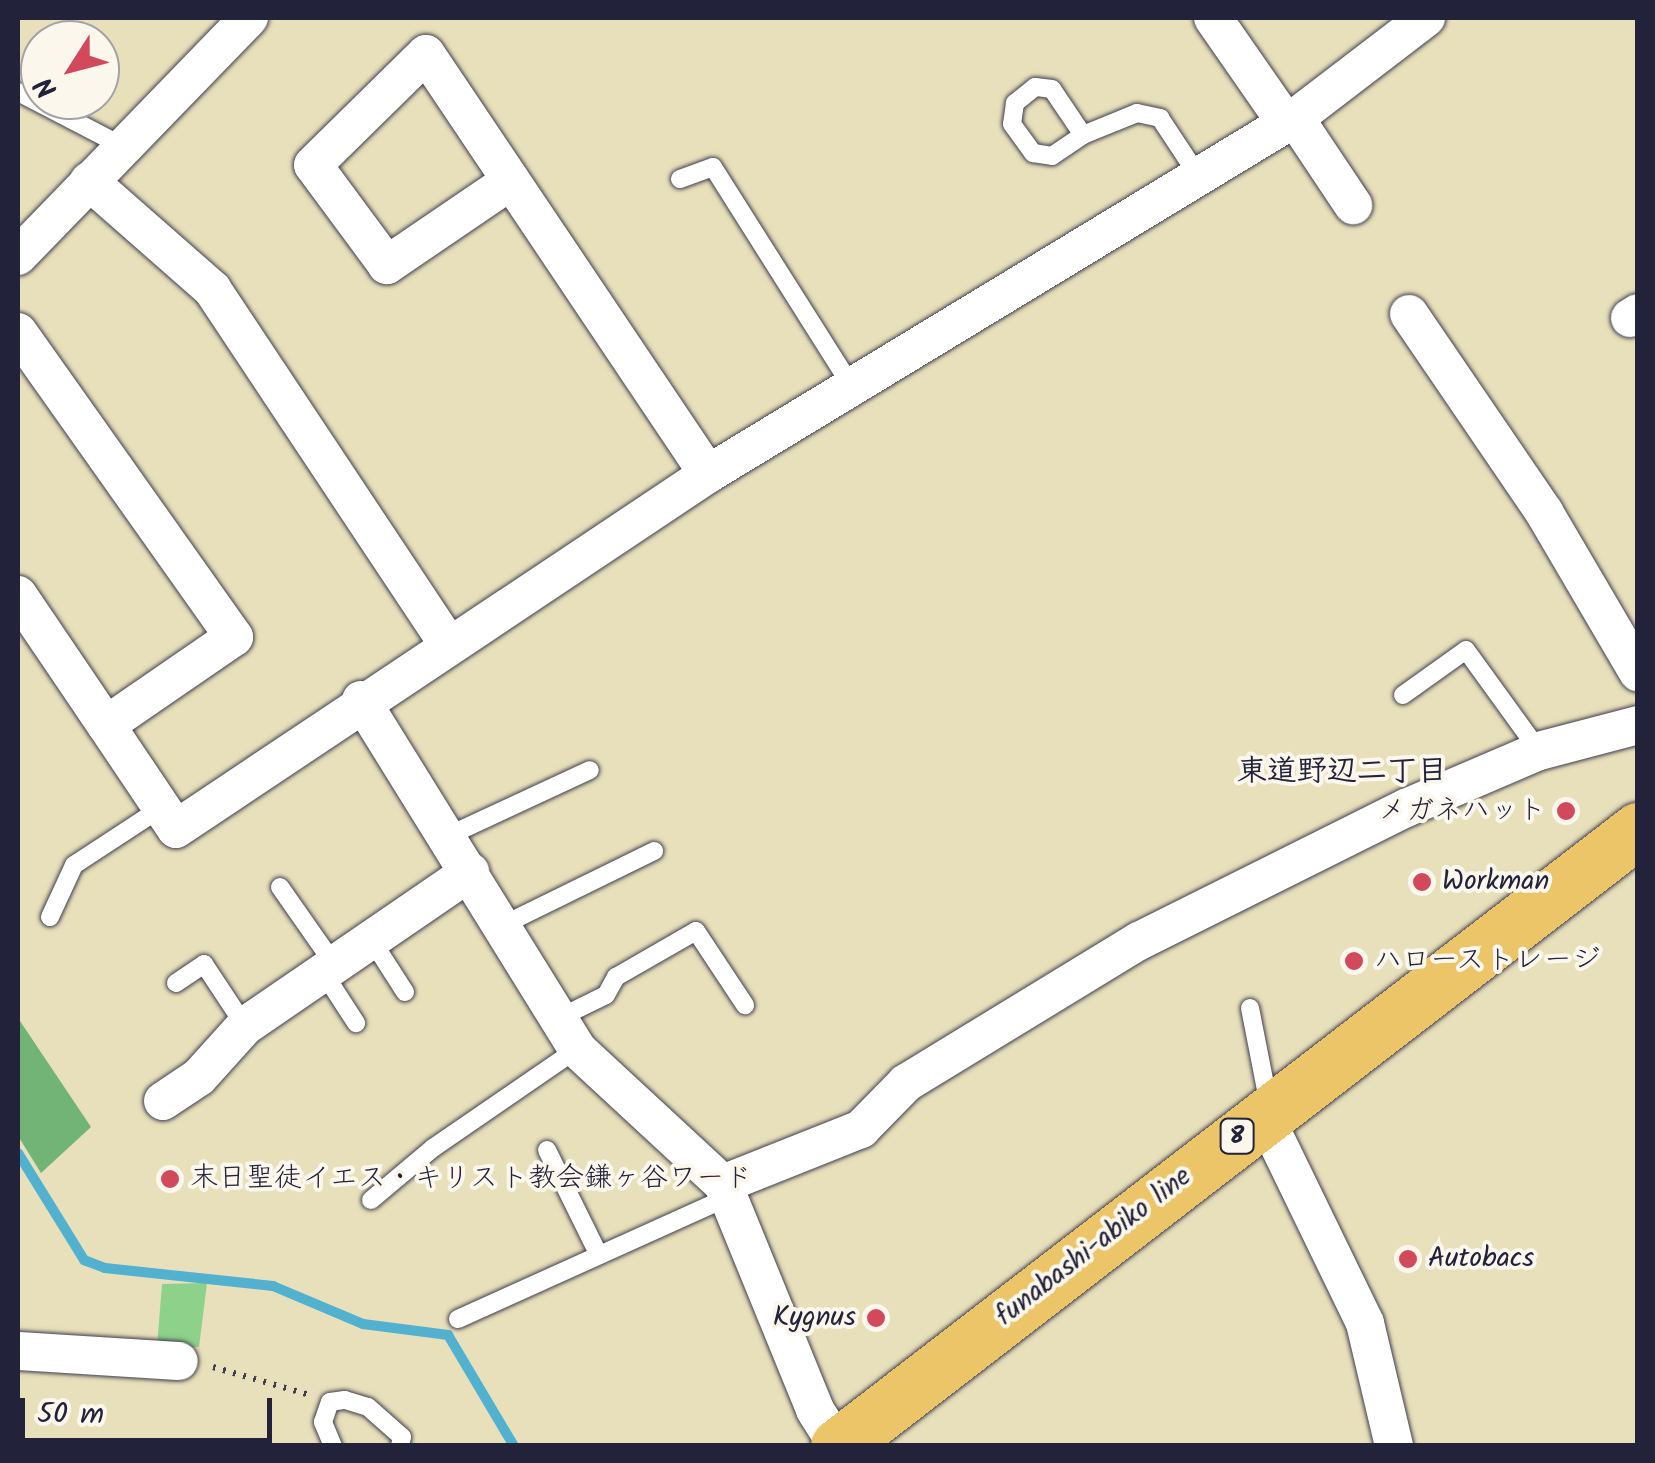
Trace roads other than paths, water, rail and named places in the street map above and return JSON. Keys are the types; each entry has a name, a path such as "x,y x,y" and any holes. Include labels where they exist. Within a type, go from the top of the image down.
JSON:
{"main road":[{"name":"funabashi-abiko line","path":"838,1446 1638,830"}],"street":[{"path":"18,256 249,18"},
{"path":"1213,18 1353,205"},
{"path":"20,603 176,829 362,700 708,474 1290,121 1426,18"},
{"path":"509,182 387,265 313,166 426,54 708,474"},
{"path":"89,181 212,289 448,644"},
{"path":"1410,314 1544,512 1638,672"},
{"path":"18,332 234,638 106,725"},
{"path":"362,700 450,835 497,928 568,1034 725,1190 816,1410 838,1446"},
{"path":"725,1190 861,1129 906,1083 1139,941 1406,808 1539,751 1638,725"},
{"path":"163,1101 199,1077 245,1026 470,872"},
{"path":"1267,1113 1365,1323 1394,1446"},
{"path":"18,1351 196,1364"}],"lane":[{"path":"18,92 122,146"},
{"path":"1082,134 1137,113 1160,118 1199,177"},
{"path":"680,179 713,167 850,385"},
{"path":"1403,694 1466,650 1539,751"},
{"path":"450,835 590,770"},
{"path":"50,917 74,864 161,808"},
{"path":"497,928 654,850"},
{"path":"280,887 329,968 356,1023"},
{"path":"372,1200 568,1034 606,995 616,977 696,931 745,1005"},
{"path":"371,940 406,992"},
{"path":"176,983 204,964 245,1026"},
{"path":"1250,1008 1267,1113"},
{"path":"548,1150 598,1256"},
{"path":"458,1319 598,1256 725,1190"},
{"path":"333,1446 323,1422 330,1402 368,1407 402,1437 400,1446"}],"waterway":[{"path":"18,1153 84,1260 105,1268 273,1286 363,1324 448,1335 514,1446"}],"place":[{"name":"メガネハット","path":"1566,811"},
{"name":"Workman","path":"1422,882"},
{"name":"ハローストレージ","path":"1354,961"},
{"name":"末日聖徒イエス・キリスト教会鎌ヶ谷ワード","path":"170,1179"},
{"name":"Autobacs","path":"1408,1259"},
{"name":"Kygnus","path":"876,1318"}],"district":[{"name":"東道野辺二丁目","path":"1342,772"}]}
